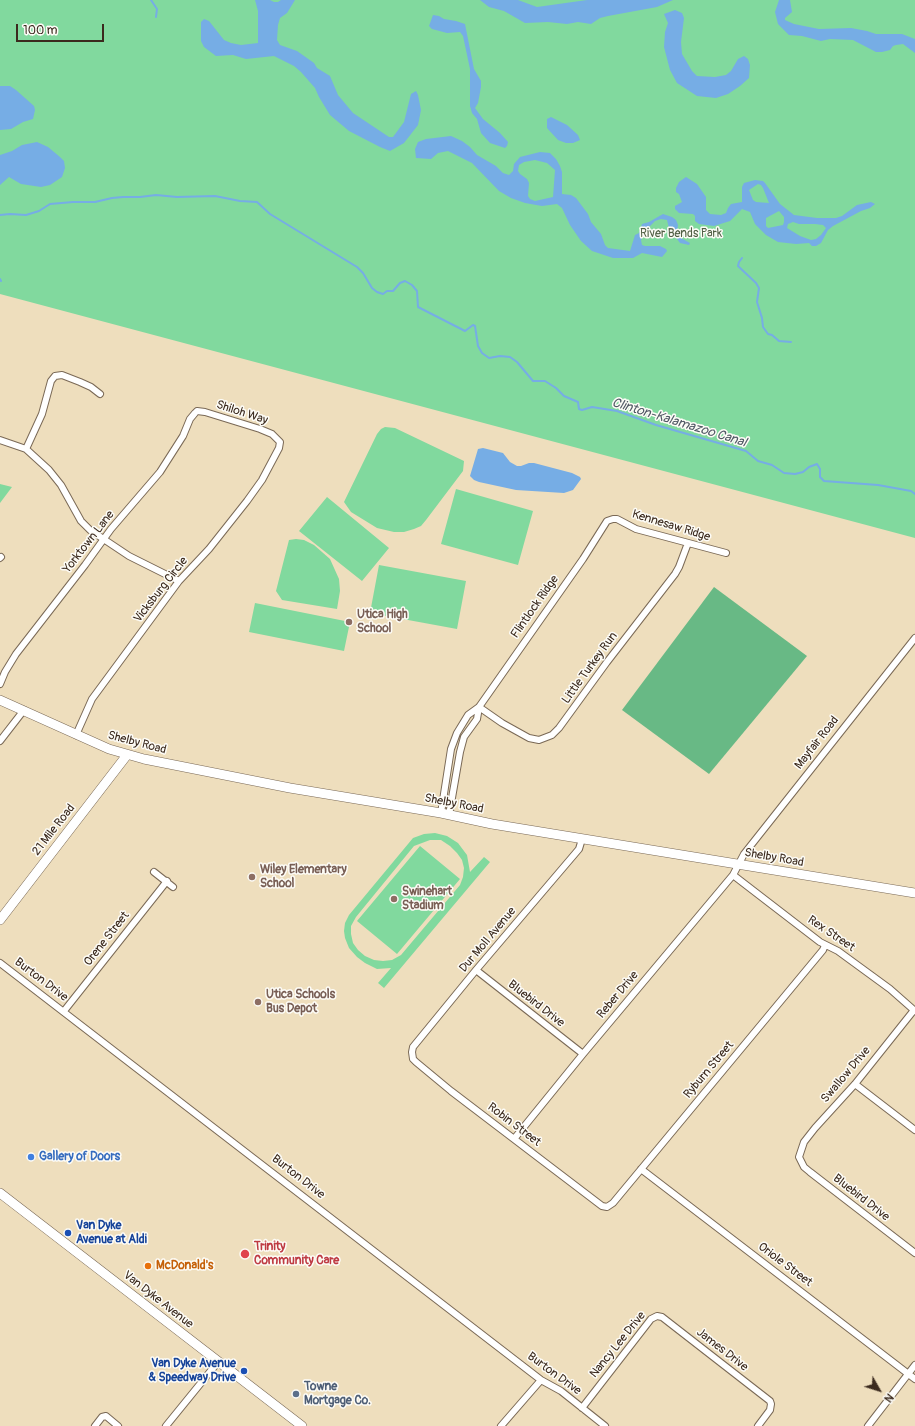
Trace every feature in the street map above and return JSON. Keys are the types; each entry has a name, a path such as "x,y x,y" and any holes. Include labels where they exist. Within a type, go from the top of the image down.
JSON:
{"street":[{"path":"26,450 42,414 51,381 55,376 62,375 80,382 91,387 100,394"},
{"name":"Shiloh Way","path":"195,412 205,412 260,429 272,434 280,442"},
{"name":"Yorktown Lane","path":"0,684 16,654 103,540 160,472 183,436 190,418 195,412"},
{"path":"0,440 26,450 49,470 61,485 81,521 90,530 129,556 179,581"},
{"name":"Vicksburg Circle","path":"76,735 92,699 179,581 209,549 247,501 275,457 280,442"},
{"name":"Kennesaw Ridge","path":"610,520 617,519 636,529 726,553"},
{"name":"Flintlock Ridge","path":"445,814 450,754 457,733 468,716 479,707 583,559 603,526 610,520"},
{"name":"Little Turkey Run","path":"479,707 502,723 529,738 539,740 552,735 566,719 607,662 675,574 688,543"},
{"name":"Mayfair Road","path":"738,864 744,854 915,638"},
{"name":"Shelby Road","path":"0,700 76,735 127,755 144,759 290,788 445,814 492,824 915,893"},
{"name":"Flintlock Ridge","path":"445,814 464,737 477,719 479,707"},
{"path":"0,741 24,710"},
{"path":"450,754 459,756"},
{"name":"21 Mile Road","path":"0,920 127,755"},
{"name":"Dur Moll Avenue","path":"412,1055 413,1048 476,970 579,849 582,839"},
{"name":"Reber Drive","path":"514,1139 733,875 738,864"},
{"path":"154,872 174,887"},
{"name":"Rex Street","path":"733,875 825,945 838,951 894,993 914,1011"},
{"name":"Orene Street","path":"64,1011 167,881"},
{"name":"Ryburn Street","path":"607,1207 613,1203 823,950 825,945"},
{"name":"Burton Drive","path":"0,963 541,1380 561,1391 606,1426"},
{"name":"Bluebird Drive","path":"476,970 583,1054"},
{"name":"Swallow Drive","path":"799,1157 801,1147 807,1137 855,1084 914,1011"},
{"name":"Robin Street","path":"412,1055 413,1059 420,1066 597,1203 607,1207"},
{"path":"855,1084 915,1130"},
{"name":"Bluebird Drive","path":"799,1157 804,1167 810,1172 915,1253"},
{"name":"Oriole Street","path":"641,1169 915,1379"},
{"name":"Van Dyke Avenue","path":"0,1193 302,1426"},
{"name":"James Drive","path":"657,1316 662,1317 768,1400 771,1404 770,1410 758,1426"},
{"name":"Nancy Lee Drive","path":"582,1408 652,1319 657,1316"},
{"path":"166,1426 218,1362"},
{"path":"868,1426 915,1365"},
{"path":"501,1426 541,1380"},
{"path":"94,1426 102,1417 106,1416 118,1426"}],"green space":[{"name":"River Bends Park","path":"0,0 915,0 915,538 0,294"},
{"path":"385,427 395,428 464,461 463,471 421,526 404,532 394,532 377,528 351,512 344,502 377,434"},
{"path":"0,484 12,487 0,503"},
{"path":"456,489 533,511 518,565 441,544"},
{"path":"327,497 389,548 362,581 299,531"},
{"path":"289,540 304,540 314,545 330,559 339,579 340,591 337,609 282,600 276,591"},
{"path":"379,565 466,581 457,629 370,613"},
{"path":"714,587 807,656 709,774 622,710"},
{"path":"255,603 350,622 344,651 249,632"},
{"path":"435,833 447,836 458,843 467,855 470,872 484,857 490,862 384,988 378,983 391,968 377,969 357,957 349,948 345,938 345,923 349,915 413,838 424,834","holes":["430,840 441,840 450,846 462,860 464,868 460,885 401,955 392,960 383,961 374,960 365,956 353,943 351,926 356,917 414,846"]},
{"path":"420,846 460,879 397,954 357,921"}],"water":[{"path":"255,0 270,0 278,2 281,0 295,0 287,13 280,18 277,40 280,45 297,51 314,63 317,68 330,76 338,95 353,113 389,137 393,137 404,122 411,94 416,91 421,110 418,125 404,143 390,151 349,131 330,115 315,88 301,72 294,66 274,56 246,59 233,55 216,56 204,47 201,41 201,22 204,19 209,21 224,40 241,45 258,43 258,11"},
{"path":"480,0 518,0 537,7 587,0 673,0 657,7 600,18 591,24 578,22 567,24 548,22 525,23 504,11 489,7"},
{"path":"779,0 790,0 792,12 785,18 785,20 794,24 819,29 851,28 876,34 902,34 915,39 915,53 903,44 893,46 890,50 876,52 853,40 830,39 821,41 802,36 789,35 778,24 775,12"},
{"path":"675,10 682,13 684,18 681,42 682,54 692,71 697,76 715,77 726,75 731,71 738,59 744,56 748,59 750,65 749,78 728,94 716,98 697,96 677,83 670,70 664,47 665,32 668,23 664,14"},
{"path":"433,15 465,24 474,69 481,81 478,103 475,108 483,119 500,133 508,142 505,148 490,143 481,133 477,119 472,113 470,106 470,69 463,36 460,32 447,33 432,29 429,26"},
{"path":"0,86 10,86 34,106 35,110 33,119 23,122 11,129 0,130"},
{"path":"551,117 567,125 578,135 580,140 573,143 566,143 558,140 547,128 547,119"},
{"path":"451,136 462,141 477,155 496,166 503,173 509,175 513,171 514,164 520,157 540,152 550,153 556,159 562,172 562,194 571,195 576,198 588,214 591,222 601,234 605,245 608,248 630,251 635,235 639,233 642,224 649,222 663,214 676,220 678,225 677,232 681,238 690,243 689,245 680,243 669,228 667,220 661,219 655,221 648,228 641,240 642,245 660,246 666,249 667,251 662,257 642,253 633,258 613,258 592,251 581,241 570,225 562,208 557,204 542,206 525,203 511,198 499,191 472,163 448,151 438,153 431,159 416,158 415,149 418,142 426,139","holes":["535,160 547,163 555,170 553,197 535,201 530,199 528,196 529,183 527,179 518,171 519,165 524,162"]},
{"path":"37,142 48,147 64,161 65,168 62,177 50,185 41,187 21,184 9,177 0,185 0,155 12,151 22,145"},
{"path":"686,177 697,184 706,197 706,210 710,214 721,215 726,213 731,204 742,202 742,187 744,183 755,180 763,181 780,204 794,215 817,218 836,218 842,216 857,205 871,202 875,204 870,208 861,211 833,226 828,230 821,243 816,246 812,246 809,243 796,244 778,242 766,235 755,224 750,212 742,209 730,221 714,226 699,224 695,221 695,216 693,214 679,213 675,209 675,206 682,202 679,194 676,192 679,182","holes":["758,184 763,188 769,203 756,202 753,200 749,190","779,211 784,217 784,222 783,225 768,228 766,226 766,218","793,222 799,224 815,224 823,225 826,228 821,235 816,239 811,240 800,236 787,228 788,224"]},
{"path":"483,448 503,453 510,462 517,466 534,463 572,473 581,479 573,490 564,493 516,490 479,482 470,476 478,449"}],"waterway":[{"path":"151,0 157,9 156,17"},
{"name":"Clinton-Kalamazoo Canal","path":"0,215 26,215 39,211 50,204 95,202 112,198 156,195 177,197 215,196 240,201 257,202 270,214 357,267 363,273 372,288 377,292 383,294 387,291 393,291 400,283 405,281 412,285 417,291 418,307 465,331 473,325 475,326 478,346 482,353 489,358 500,356 510,357 517,362 533,381 545,381 556,388 564,396 578,402 579,409 582,410 592,407 617,411 656,425 746,451 758,461 772,465 784,473 795,474 803,472 809,467 817,464 820,469 820,477 824,481 878,485 911,491 915,494"},
{"path":"742,258 738,266 756,283 759,288 757,302 763,327 768,334 772,335 779,341 791,342"}],"place":[{"name":"Utica High School","path":"349,622"},
{"name":"Wiley Elementary School","path":"252,877"},
{"name":"Swinehart Stadium","path":"394,899"},
{"name":"Utica Schools Bus Depot","path":"258,1002"},
{"name":"Gallery of Doors","path":"31,1157"},
{"name":"Van Dyke Avenue at Aldi","path":"68,1233"},
{"name":"Trinity Community Care","path":"245,1254"},
{"name":"McDonald's","path":"148,1266"},
{"name":"Van Dyke Avenue & Speedway Drive","path":"244,1371"},
{"name":"Towne Mortgage Co.","path":"296,1394"}]}
